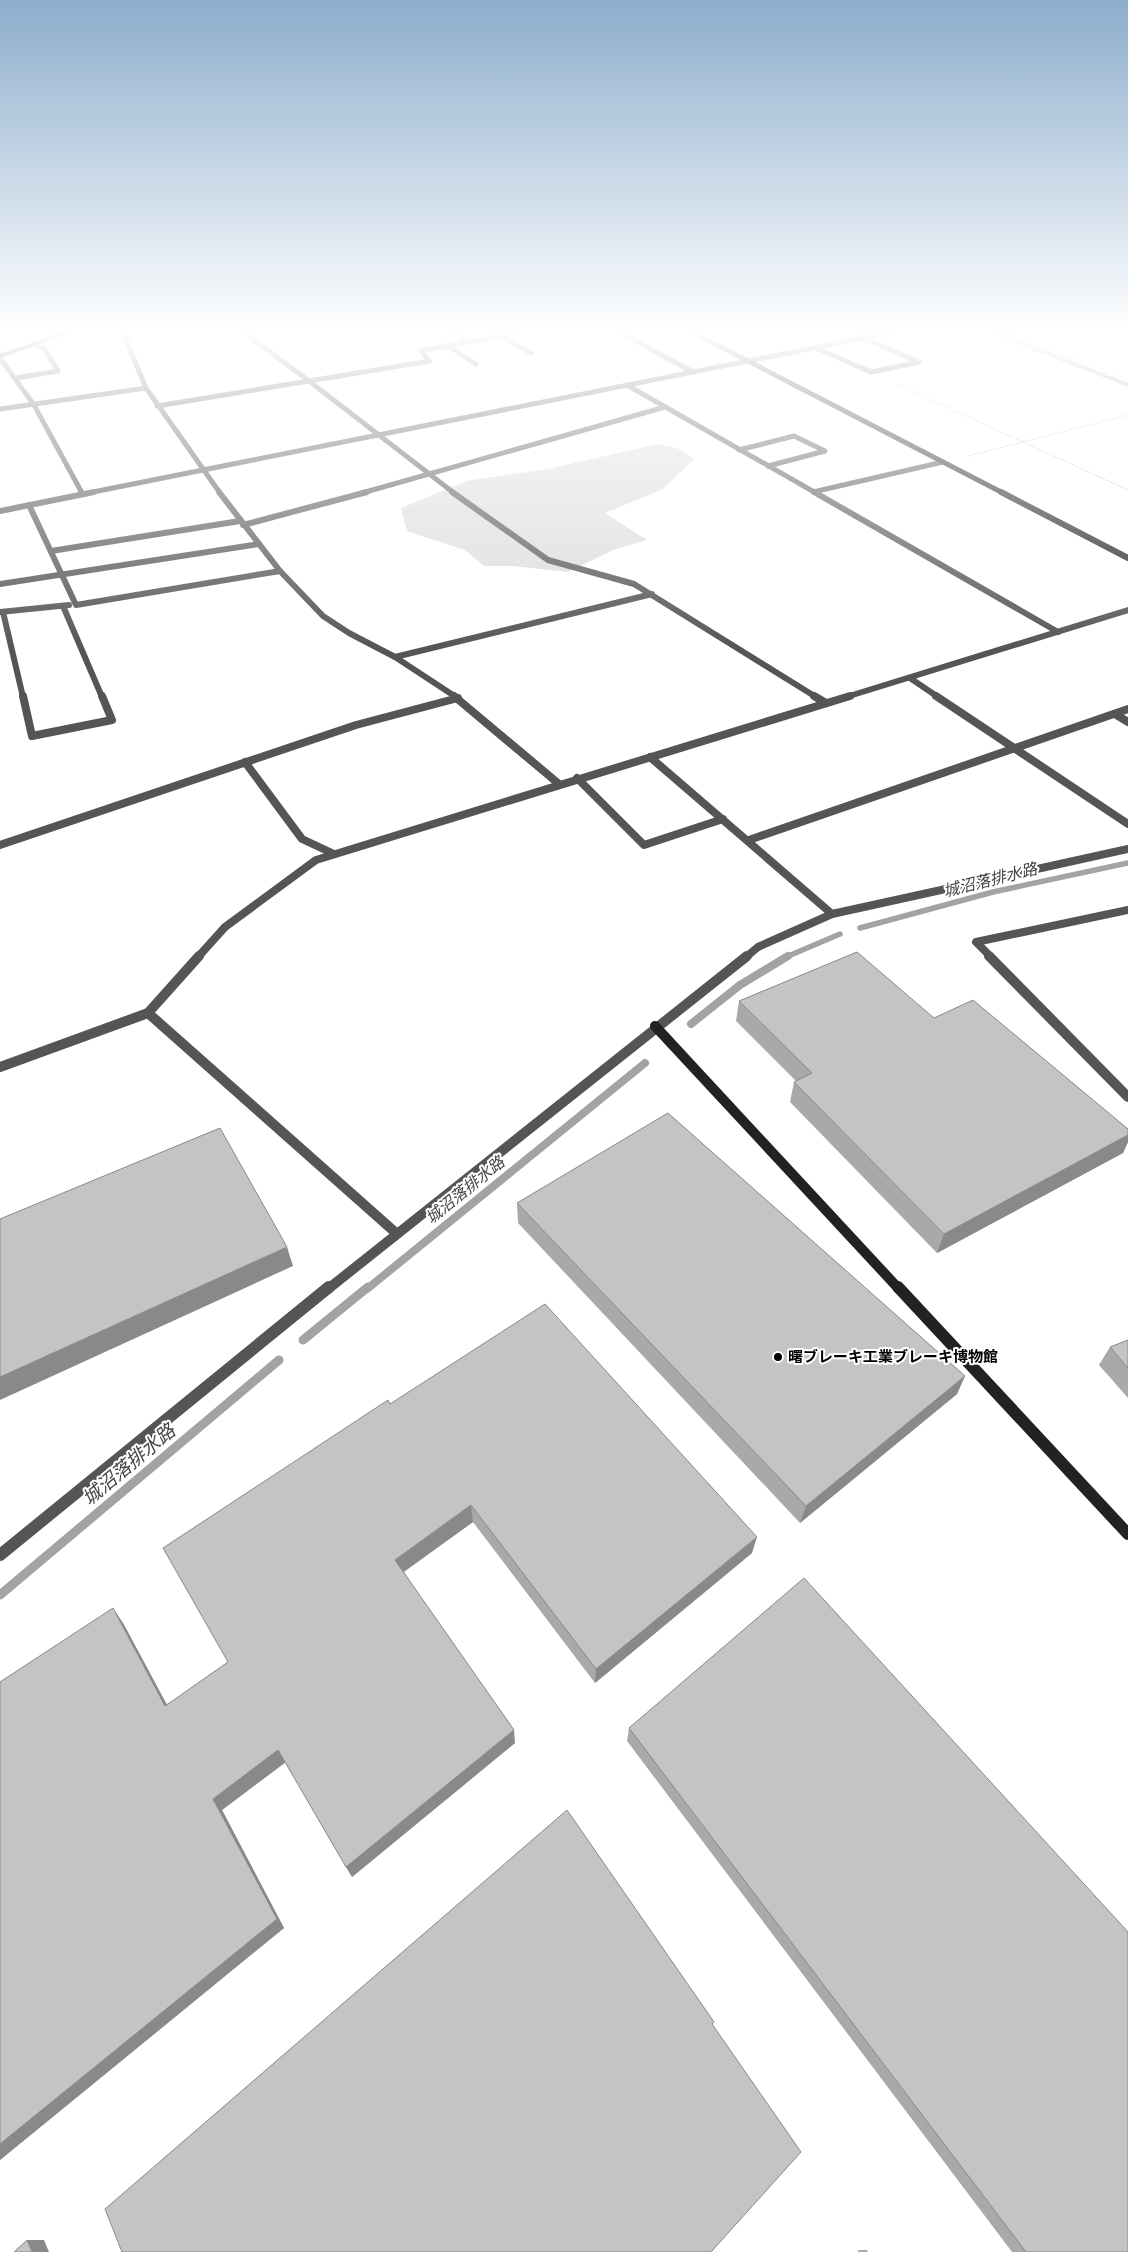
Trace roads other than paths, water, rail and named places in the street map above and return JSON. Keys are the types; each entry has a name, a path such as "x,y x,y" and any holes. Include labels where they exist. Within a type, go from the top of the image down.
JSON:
{"street":[{"path":"52,438 82,494"},
{"path":"179,438 241,523 280,571 323,616 349,633 395,657 458,698 559,784"},
{"path":"0,511 365,438"},
{"path":"385,438 470,506 548,560 634,584 826,703"},
{"path":"51,551 241,523 431,475 558,438"},
{"path":"719,438 1058,632"},
{"path":"739,450 786,438"},
{"path":"768,466 825,451 798,438"},
{"path":"897,438 1128,558"},
{"path":"813,492 943,462"},
{"path":"29,505 76,605"},
{"path":"0,584 259,544"},
{"path":"63,606 112,720 32,736 1,612 63,606 76,605 280,571"},
{"path":"395,657 652,594"},
{"path":"0,1067 148,1013 225,927 316,860 577,778 1128,610"},
{"path":"910,678 1128,824"},
{"path":"0,845 356,725 458,698"},
{"path":"749,840 1128,709"},
{"path":"1115,714 1128,722"},
{"path":"650,757 749,840 832,914"},
{"path":"245,762 302,839 334,854"},
{"path":"577,778 644,845 723,818"},
{"path":"0,1555 396,1233 655,1026 758,947 832,914 1128,849"},
{"path":"1128,910 976,942 1128,1097"},
{"path":"148,1013 396,1233"},
{"path":"655,1026 1128,1534"}],"waterway":[{"name":"城沼落排水路","path":"860,928 993,892 1128,863"},
{"name":"城沼落排水路","path":"787,957 840,934"},
{"name":"城沼落排水路","path":"691,1024 740,985 787,957"},
{"name":"城沼落排水路","path":"367,1289 645,1063"},
{"name":"城沼落排水路","path":"303,1340 368,1287"},
{"name":"城沼落排水路","path":"0,1595 279,1360"}],"place":[{"name":"曙ブレーキ工業ブレーキ博物館","path":"778,1357"}]}
